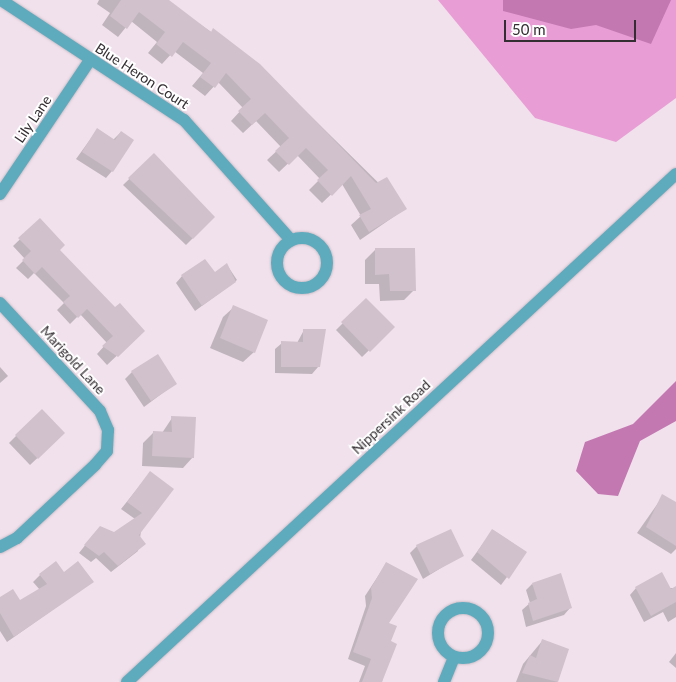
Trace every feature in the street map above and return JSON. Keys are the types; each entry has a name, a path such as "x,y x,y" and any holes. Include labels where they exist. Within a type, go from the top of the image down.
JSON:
{"street":[{"name":"Blue Heron Court","path":"1,0 184,120 292,240"},
{"name":"Lily Lane","path":"0,194 90,60"},
{"name":"Nippersink Road","path":"127,682 676,174"},
{"path":"292,240 316,241 326,254 323,278 310,287 286,283 277,268 280,252 292,240"},
{"name":"Marigold Lane","path":"0,303 100,411 108,430 107,450 95,465 17,538 0,547"},
{"path":"470,608 484,618 487,641 478,654 454,657 441,646 441,621 454,609 470,608"},
{"path":"444,682 454,657"}],"shaded area":[{"path":"438,0 676,0 676,98 616,142 535,118"},
{"path":"503,0 671,0 651,44 596,25 571,29 503,11"},
{"path":"676,381 676,421 640,441 618,496 598,494 576,471 585,442 633,424"}],"building":[{"path":"121,0 169,0 211,32 213,28 260,64 376,183 387,177 407,209 369,232 359,215 371,209 351,176 332,196 317,180 328,170 306,148 289,165 275,151 289,138 265,113 252,125 238,111 251,99 226,73 215,88 200,77 211,63 183,42 172,57 156,44 165,32 139,12 127,29 110,16"},
{"path":"97,128 115,140 121,131 134,140 113,172 82,152"},
{"path":"154,153 215,217 193,239 128,178"},
{"path":"40,218 65,245 60,250 115,307 120,303 145,331 118,357 102,346 113,336 87,309 78,318 63,302 70,296 42,267 35,274 22,260 31,251 18,238"},
{"path":"375,248 415,248 416,291 390,291 389,274 375,275"},
{"path":"205,259 215,272 227,263 236,282 202,306 181,275"},
{"path":"366,298 395,327 370,352 341,322"},
{"path":"233,305 268,320 255,353 220,338"},
{"path":"303,329 326,329 320,367 281,367 281,341 303,342"},
{"path":"158,354 177,384 151,401 131,371"},
{"path":"42,409 65,433 38,459 15,435"},
{"path":"171,416 196,417 194,458 152,456 153,431 172,432"},
{"path":"150,471 174,489 139,535 146,544 118,566 104,552 99,556 84,545 100,526 114,532 142,513 127,502"},
{"path":"662,494 676,502 676,546 646,527"},
{"path":"451,529 464,556 430,574 416,545"},
{"path":"492,529 527,552 509,579 477,552"},
{"path":"56,561 64,572 78,561 94,582 14,637 0,613 0,597 13,589 20,600 47,584 39,574"},
{"path":"386,562 418,579 389,623 397,626 391,641 397,644 382,682 362,682 371,659 353,652 372,598 371,588"},
{"path":"662,572 671,589 676,586 676,602 651,616 635,587"},
{"path":"561,573 572,608 533,621 528,603 537,599 532,583"},
{"path":"542,639 569,649 558,682 522,673 530,655 536,658"}]}
